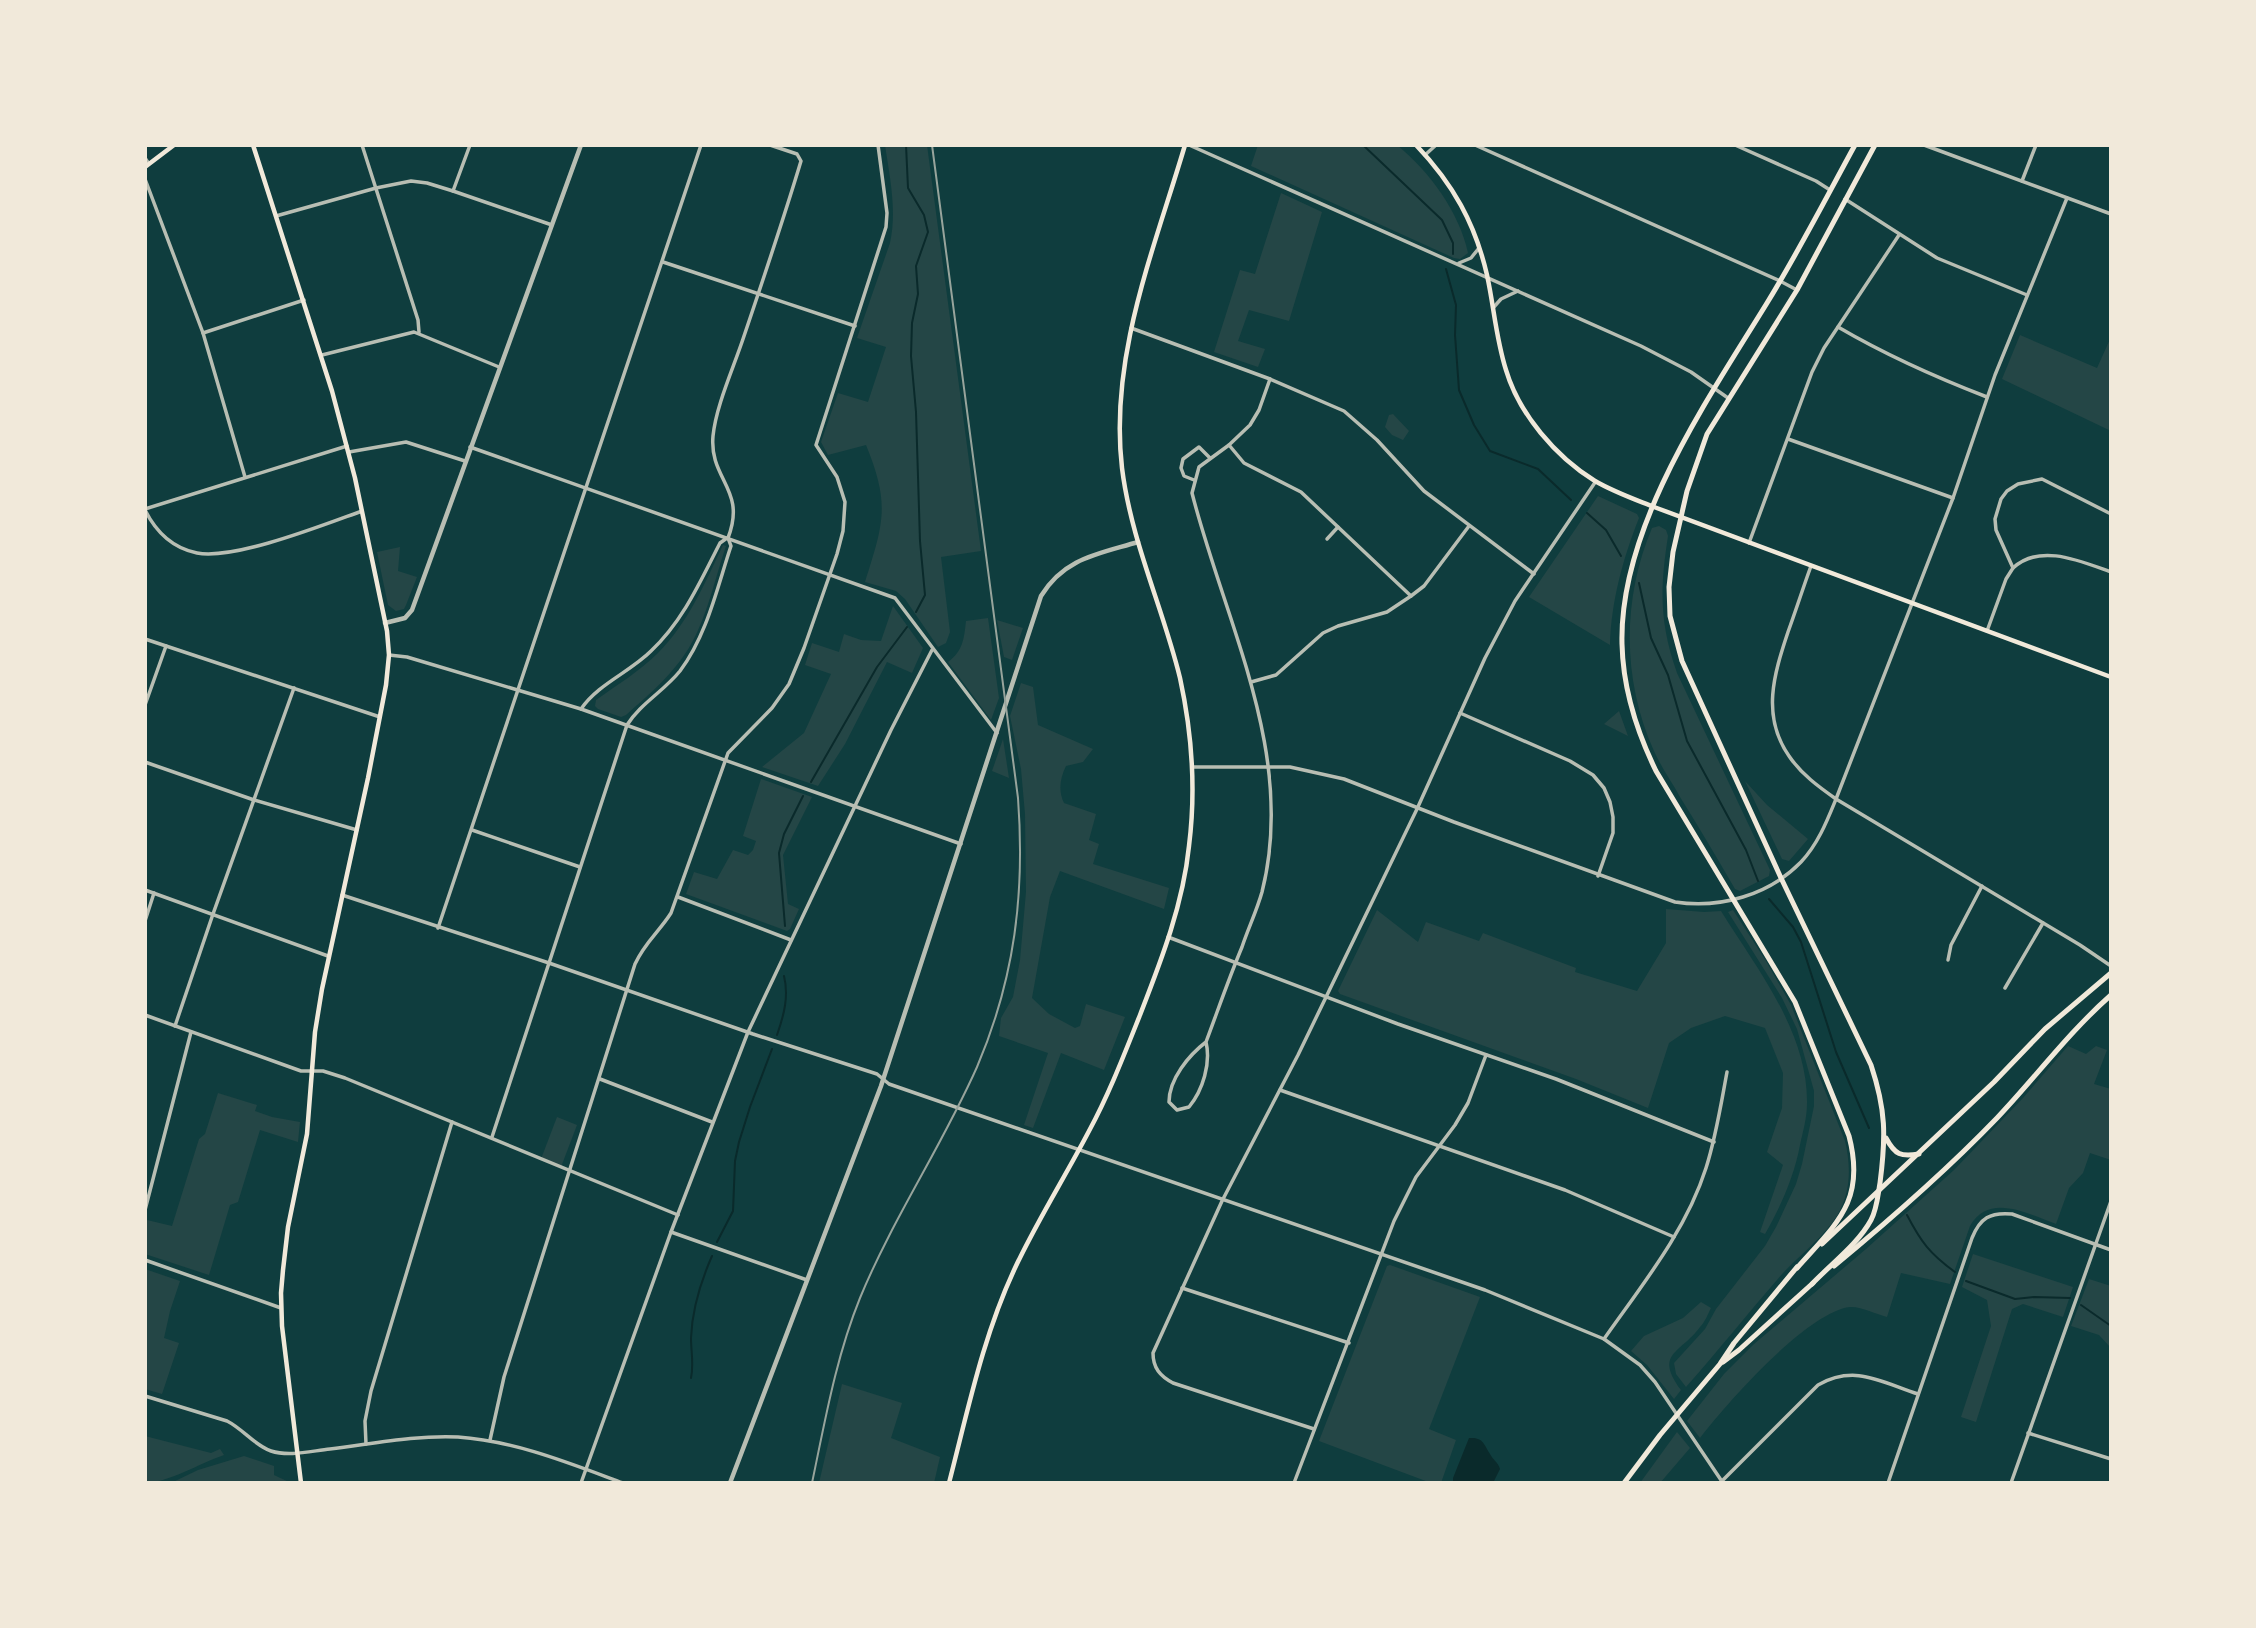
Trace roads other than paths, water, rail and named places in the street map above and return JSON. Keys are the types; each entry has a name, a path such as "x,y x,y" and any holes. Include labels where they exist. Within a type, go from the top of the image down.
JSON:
{"main road":[{"path":"147,166 174,145"},
{"path":"253,145 322,355 348,452 385,623 389,655 380,717 318,1012 307,1134 288,1227 281,1308 301,1483"},
{"path":"949,1483 982,1354 996,1312 1025,1248 1079,1151 1123,1058 1179,903 1189,848 1192,767 1189,731 1180,678 1138,542 1125,489 1120,440 1121,394 1131,328 1187,145"},
{"path":"1416,145 1445,177 1460,201 1479,247 1488,278 1506,373 1531,420 1555,448 1596,481 1654,507 2111,677"},
{"path":"1624,1483 1734,1343 1838,1222 1853,1187 1855,1163 1849,1136 1795,1002 1656,771 1643,744 1630,704 1622,645 1628,582 1643,530 1678,453 1714,387 1780,281 1855,145"},
{"path":"1812,1284 1862,1234 1872,1218 1878,1194 1885,1137 1884,1115 1871,1065 1781,878 1682,661 1670,616 1669,587 1673,552 1696,462 1707,433 1797,290 1875,145"},
{"path":"1797,1268 1878,1194 2045,1029 2111,973"},
{"path":"1720,1364 1913,1199 1997,1118 2076,1029 2111,995"},
{"path":"1885,1137 1895,1153 1919,1154"}],"street":[{"path":"362,145 418,320 419,332"},
{"path":"453,191 470,145"},
{"path":"385,623 405,618 412,610 581,145"},
{"path":"438,928 701,145"},
{"path":"492,1137 627,725 636,713 670,682 696,646 706,624 730,546 728,538 734,509 732,496 716,466 713,434 802,161 797,154 770,145"},
{"path":"490,1440 504,1377 642,949 663,927 678,897 728,753 772,708 789,684 804,648 843,531 845,502 837,477 816,445 886,227 886,202 878,145"},
{"path":"1187,145 1641,346 1691,372 1728,398"},
{"path":"1425,155 1436,145"},
{"path":"1475,145 1797,290"},
{"path":"1735,145 1816,181 1830,190"},
{"path":"1924,145 2111,214"},
{"path":"2022,181 2036,145"},
{"path":"145,158 147,166"},
{"path":"145,180 203,333 244,477"},
{"path":"276,216 411,181 453,191 552,225"},
{"path":"1192,767 1290,767 1344,779 1417,809 1675,902 1692,904 1732,900 1781,878 1801,862 1815,844 1836,799 1953,498 1987,397 2067,198"},
{"path":"1845,199 1937,258 2027,295"},
{"path":"1749,543 1812,372 1824,348 1899,234"},
{"path":"1457,264 1471,258 1479,247"},
{"path":"663,261 855,326"},
{"path":"1492,310 1501,299 1518,291"},
{"path":"203,333 304,300"},
{"path":"1838,327 1924,372 1987,397"},
{"path":"1131,328 1270,379 1344,411 1377,440 1424,491 1534,574"},
{"path":"322,355 408,332 419,332 499,367"},
{"path":"1206,1042 1208,1050 1200,1087 1189,1107 1177,1110 1169,1102 1171,1087 1189,1058 1206,1042 1262,893 1268,859 1272,804 1270,768 1251,682 1192,493 1199,467 1250,425 1259,410 1270,379"},
{"path":"1788,439 1953,498"},
{"path":"348,452 406,442 465,461"},
{"path":"1229,445 1244,463 1301,492 1411,596"},
{"path":"346,446 145,509 157,530 166,539 186,550 209,554 276,541 362,511"},
{"path":"470,447 895,598 997,733"},
{"path":"1194,480 1184,476 1181,468 1183,459 1199,447 1210,458"},
{"path":"2013,568 1996,530 1994,519 2001,499 2018,484 2042,479 2111,514"},
{"path":"1314,1429 1162,1377 1153,1361 1153,1353 1222,1201 1326,997 1417,809 1490,649 1515,601 1596,481"},
{"path":"1251,682 1276,675 1323,633 1338,625 1387,612 1411,596 1424,586 1469,526"},
{"path":"1327,539 1338,527"},
{"path":"581,709 589,698 637,664 663,640 683,614 720,543 728,538"},
{"path":"730,1483 883,1079 1041,596 1049,583 1068,566 1138,542"},
{"path":"1987,631 2006,579 2013,568 2028,557 2040,554 2068,559 2111,572"},
{"path":"1811,566 1774,675 1771,696 1778,737 1788,755 1801,771 1836,799 2111,966"},
{"path":"145,639 380,717"},
{"path":"145,705 166,646"},
{"path":"581,1483 671,1232 748,1032 932,650"},
{"path":"389,655 407,657 581,709 961,844"},
{"path":"175,1026 212,914 294,688"},
{"path":"1460,713 1570,761 1593,775 1604,788 1614,817 1613,833 1598,876"},
{"path":"145,762 254,800 356,830"},
{"path":"472,830 580,867"},
{"path":"1948,960 1951,945 1982,886"},
{"path":"145,890 328,956"},
{"path":"145,921 155,893"},
{"path":"341,895 549,962 877,1074 890,1084 1485,1290 1604,1339 1640,1365 1655,1382 1723,1482 1808,1394 1831,1377 1855,1374 1918,1394"},
{"path":"678,897 791,940"},
{"path":"2005,988 2043,923"},
{"path":"1168,937 1556,1079 1714,1142"},
{"path":"145,1015 301,1071 323,1071 345,1078 678,1215"},
{"path":"145,1210 191,1032"},
{"path":"1294,1483 1406,1196 1468,1103 1486,1055"},
{"path":"1604,1339 1674,1237 1697,1192 1714,1142 1727,1072"},
{"path":"599,1079 712,1122"},
{"path":"1280,1090 1565,1190 1674,1237"},
{"path":"366,1444 365,1421 371,1391 452,1122"},
{"path":"2011,1483 2111,1201"},
{"path":"1888,1483 1980,1221 1996,1213 2012,1214 2111,1250"},
{"path":"671,1232 808,1281"},
{"path":"145,1260 281,1308"},
{"path":"1182,1288 1349,1343"},
{"path":"145,1396 228,1420 261,1447 273,1452 296,1453 421,1438 490,1440 540,1453 622,1483"},
{"path":"2028,1433 2111,1459"}],"waterway":[{"path":"906,145 908,188 924,215 928,232 916,266 918,294 912,323 911,356 925,595 916,612"},
{"path":"1363,145 1442,220 1453,243 1453,254"},
{"path":"1446,269 1456,305 1459,390 1474,425 1490,451 1538,469 1571,500"},
{"path":"1587,513 1606,530 1621,556"},
{"path":"1639,583 1651,638 1668,675 1687,741 1746,850 1758,881"},
{"path":"811,782 877,667 907,627"},
{"path":"785,926 779,853 784,834 803,796"},
{"path":"1769,899 1793,927 1801,942 1836,1052 1869,1128"},
{"path":"777,1035 785,1006 784,976"},
{"path":"717,1242 733,1211 735,1161 739,1142 772,1049"},
{"path":"1907,1215 1927,1247 1955,1272"},
{"path":"691,1378 693,1317 712,1256"},
{"path":"1966,1281 2015,1299 2070,1298"},
{"path":"2081,1305 2111,1326"}],"railway":[{"path":"812,1483 838,1366 860,1298 887,1239 949,1125 990,1034 1009,968 1018,901 1018,798 932,145"}]}
